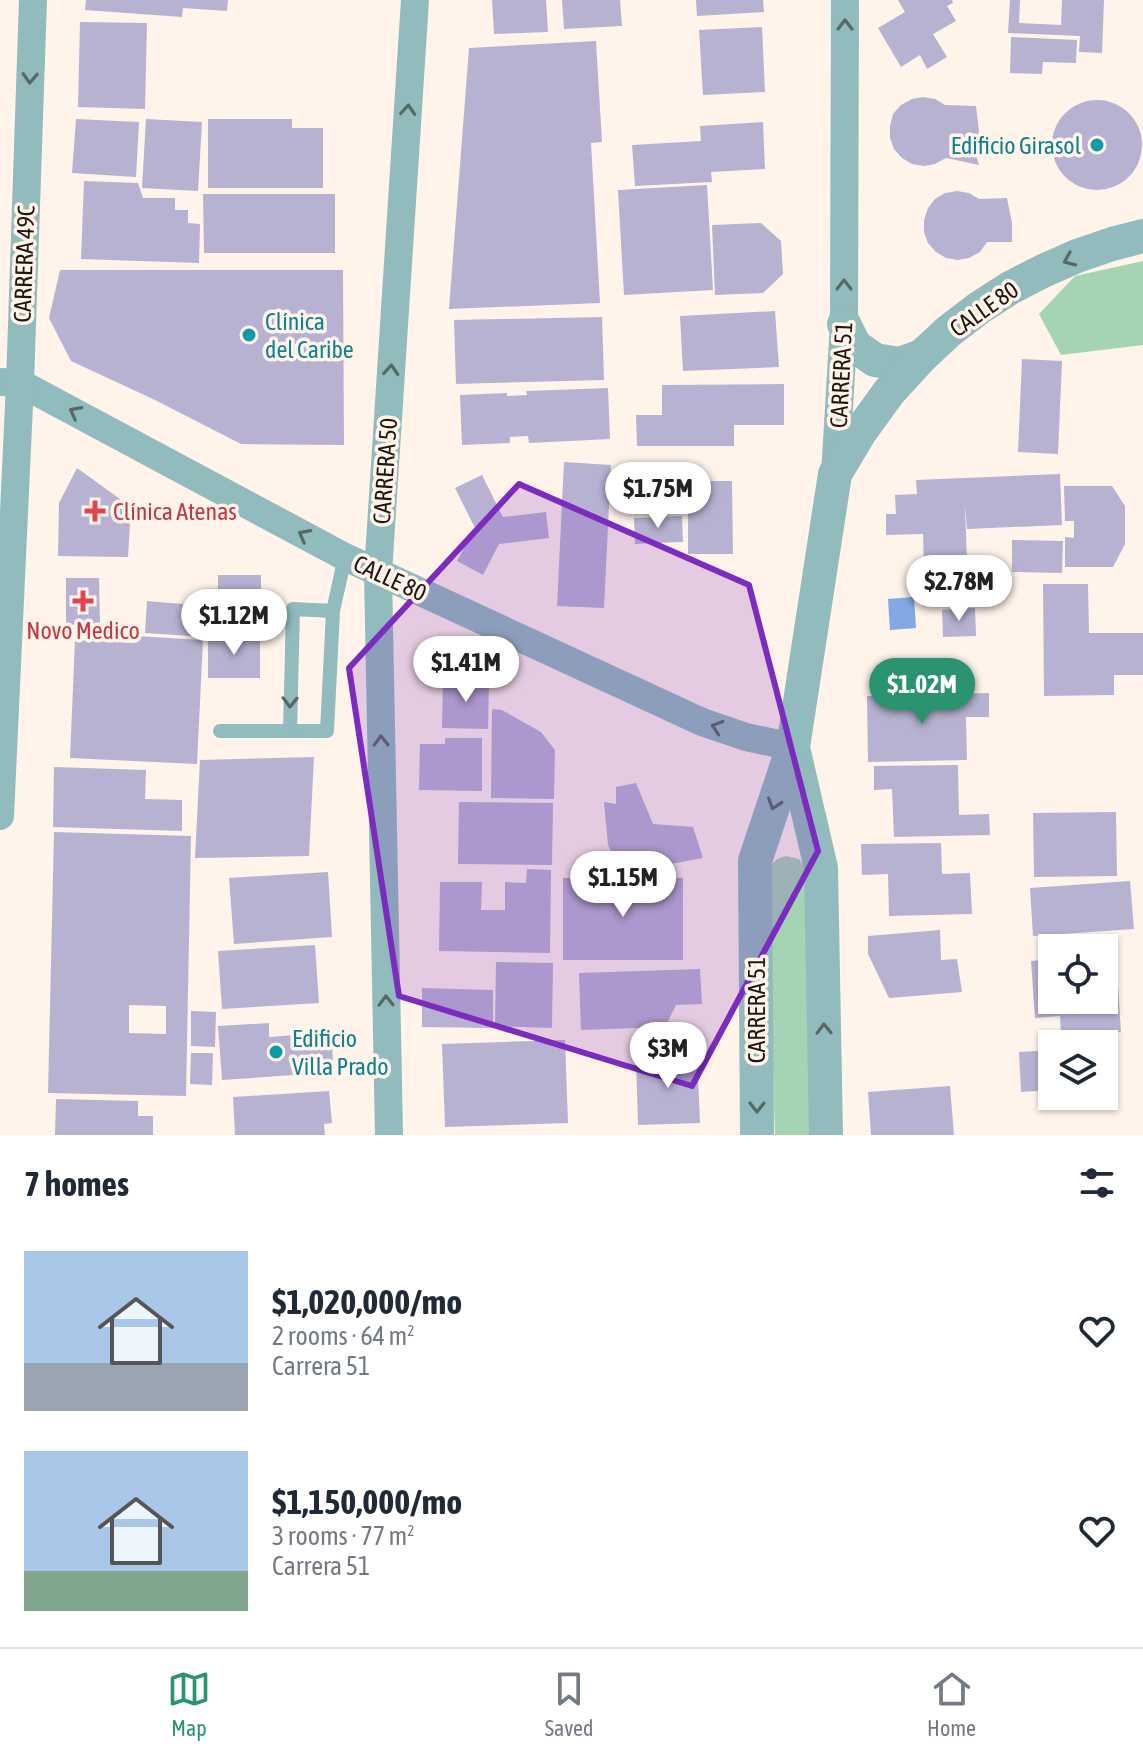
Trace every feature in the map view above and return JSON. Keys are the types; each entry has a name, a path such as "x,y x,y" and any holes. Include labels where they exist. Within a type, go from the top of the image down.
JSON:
{"street":[{"name":"CARRERA 49C","path":"0,816 10,383 33,0"},
{"name":"CARRERA 50","path":"389,1135 378,573 415,0"},
{"name":"CARRERA 51","path":"757,1135 755,861 793,747 835,474 844,324 845,0"},
{"name":"CALLE 80","path":"835,474 889,392 949,331 1021,282 1077,256 1143,236"},
{"path":"844,324 855,346 875,360 899,364 922,356"},
{"name":"CALLE 80","path":"10,383 378,573 702,722 746,737 793,747"},
{"name":"CARRERA 51","path":"793,747 821,868 826,1135"},
{"path":"755,861 763,848 776,839 791,838 805,843 816,854 821,868"}],"lane":[{"path":"220,731 327,731 333,611 345,557"},
{"path":"290,731 293,609 333,611"}],"highlighted area":[{"path":"519,484 749,585 818,851 692,1086 399,996 349,668"}],"green space":[{"path":"1143,261 1143,345 1061,355 1039,314 1075,276"},
{"path":"786,856 799,859 806,869 810,1135 775,1135 767,869 777,859"}],"water":[{"path":"914,597 916,628 890,630 888,599"}],"building":[{"path":"86,0 228,0 227,11 183,8 182,17 85,10"},
{"path":"492,0 546,0 548,32 494,34"},
{"path":"562,0 620,0 622,26 564,29"},
{"path":"696,0 763,0 764,12 697,16"},
{"path":"898,0 952,0 953,3 947,6 956,21 933,34 947,57 927,69 920,55 901,67 878,28 905,12"},
{"path":"1010,0 1020,0 1019,23 1061,25 1062,0 1104,0 1102,53 1079,52 1080,36 1008,33"},
{"path":"80,22 147,23 145,109 78,107"},
{"path":"762,27 765,92 703,95 699,30"},
{"path":"1011,37 1077,40 1076,63 1043,62 1042,74 1010,73"},
{"path":"596,41 602,142 591,143 600,303 449,309 469,48"},
{"path":"923,97 945,105 976,106 979,131 975,152 979,165 946,158 924,166 912,164 894,149 890,138 893,114 901,105"},
{"name":"Edificio Girasol","path":"1097,100 1122,108 1134,120 1142,145 1134,170 1122,182 1097,190 1072,182 1060,170 1052,145 1060,120 1072,108"},
{"path":"76,119 139,122 136,177 72,173"},
{"path":"146,119 202,122 198,191 142,188"},
{"path":"208,119 292,119 292,128 323,128 323,188 208,188"},
{"path":"763,122 765,169 711,172 712,182 635,186 632,145 701,141 700,126"},
{"path":"84,181 138,183 143,198 175,198 175,210 188,210 188,223 200,224 199,263 81,259"},
{"path":"707,185 713,290 624,295 618,190"},
{"path":"957,191 979,199 1007,198 1012,242 987,242 980,252 958,260 936,252 924,232 928,208 945,193"},
{"path":"203,194 335,194 335,253 204,253"},
{"path":"761,223 781,241 783,274 763,293 715,295 712,225"},
{"name":"Clínica del Caribe","path":"60,270 343,270 344,445 241,444 71,361 49,318"},
{"path":"775,311 779,367 683,371 680,316"},
{"path":"602,317 604,380 456,384 454,320"},
{"path":"1022,359 1062,361 1058,454 1018,452"},
{"path":"784,384 784,425 734,425 734,446 637,446 636,415 662,415 662,385"},
{"path":"608,388 610,439 529,443 528,436 510,437 510,443 462,445 460,395 507,393 507,396 527,395 526,391"},
{"path":"564,462 611,465 604,608 557,606"},
{"name":"Clínica Atenas","path":"77,468 131,507 128,557 58,556 59,503"},
{"path":"1060,474 1062,525 967,529 965,504 967,563 924,565 923,534 886,535 886,514 896,514 895,495 917,494 916,480"},
{"path":"482,475 503,517 546,512 549,538 499,544 483,575 457,561 475,528 455,488"},
{"path":"688,481 732,481 733,554 688,554"},
{"path":"1064,486 1112,486 1125,506 1125,544 1113,567 1065,567 1065,537 1074,538 1074,521 1065,521"},
{"path":"682,516 683,542 635,544 634,518"},
{"path":"1012,540 1063,541 1062,573 1012,572"},
{"path":"218,575 261,575 261,603 218,602"},
{"name":"Novo Medico","path":"66,578 99,578 100,624 66,625"},
{"path":"1043,584 1088,584 1089,633 1143,633 1143,675 1114,675 1114,695 1044,696"},
{"path":"147,601 194,605 191,636 145,633"},
{"path":"197,605 217,607 215,635 195,633"},
{"path":"218,605 261,606 261,632 218,632"},
{"path":"975,608 976,636 943,637 942,610"},
{"path":"208,635 260,636 260,678 208,678"},
{"path":"136,636 203,640 197,764 70,758 75,640 135,643"},
{"path":"443,679 489,680 488,729 442,728"},
{"path":"989,693 989,717 966,717 967,760 868,762 867,696"},
{"path":"492,709 502,710 541,732 555,750 554,799 491,798"},
{"path":"445,738 482,738 482,791 419,790 420,744 445,744"},
{"path":"314,757 309,856 195,858 200,760"},
{"path":"958,765 959,815 989,814 990,835 894,837 892,789 874,790 874,766"},
{"path":"54,767 146,770 145,799 182,800 182,831 53,827"},
{"path":"636,783 653,824 693,827 703,858 622,873 608,845 604,802 616,804 616,787"},
{"path":"459,802 553,803 552,865 458,864"},
{"path":"1116,812 1117,876 1034,877 1033,813"},
{"path":"54,832 191,836 186,1096 48,1093","holes":["129,1005 166,1006 166,1034 129,1033"]},
{"path":"941,843 942,874 970,873 972,914 889,916 888,874 862,875 861,844"},
{"path":"527,869 551,870 550,953 439,951 440,882 482,882 481,910 505,910 505,882 526,883"},
{"path":"328,872 332,937 234,944 229,878"},
{"path":"563,878 683,878 683,960 563,960"},
{"path":"1130,881 1134,929 1033,936 1030,888"},
{"path":"940,930 941,960 957,959 962,992 889,998 868,954 868,936"},
{"path":"315,945 319,1003 222,1009 218,951"},
{"path":"1038,960 1038,1014 1118,1014 1118,986 1121,1032 1061,1030 1060,1016 1035,1018 1031,961"},
{"path":"496,962 553,963 552,1028 495,1026"},
{"path":"700,969 702,1004 676,1005 665,1027 581,1030 579,973"},
{"path":"422,988 493,990 493,1028 422,1027"},
{"path":"191,1011 216,1012 215,1047 191,1046"},
{"name":"Edificio Villa Prado","path":"269,1023 269,1037 306,1034 306,1041 332,1040 333,1063 308,1065 308,1074 222,1080 218,1026"},
{"path":"565,1040 568,1123 445,1127 442,1044"},
{"path":"1038,1051 1038,1091 1021,1092 1019,1052"},
{"path":"191,1053 213,1053 212,1085 190,1084"},
{"path":"697,1055 700,1123 638,1125 636,1057"},
{"path":"950,1086 954,1135 871,1135 868,1092"},
{"path":"329,1091 332,1123 324,1124 325,1135 235,1135 233,1097"},
{"path":"56,1099 138,1101 138,1116 153,1116 153,1135 55,1135"}],"place":[{"name":"Edificio Girasol","path":"1097,145"},
{"name":"Clínica del Caribe","path":"249,335"},
{"name":"Clínica Atenas","path":"95,511"},
{"name":"Novo Medico","path":"83,601"},
{"name":"Edificio Villa Prado","path":"276,1052"}]}
